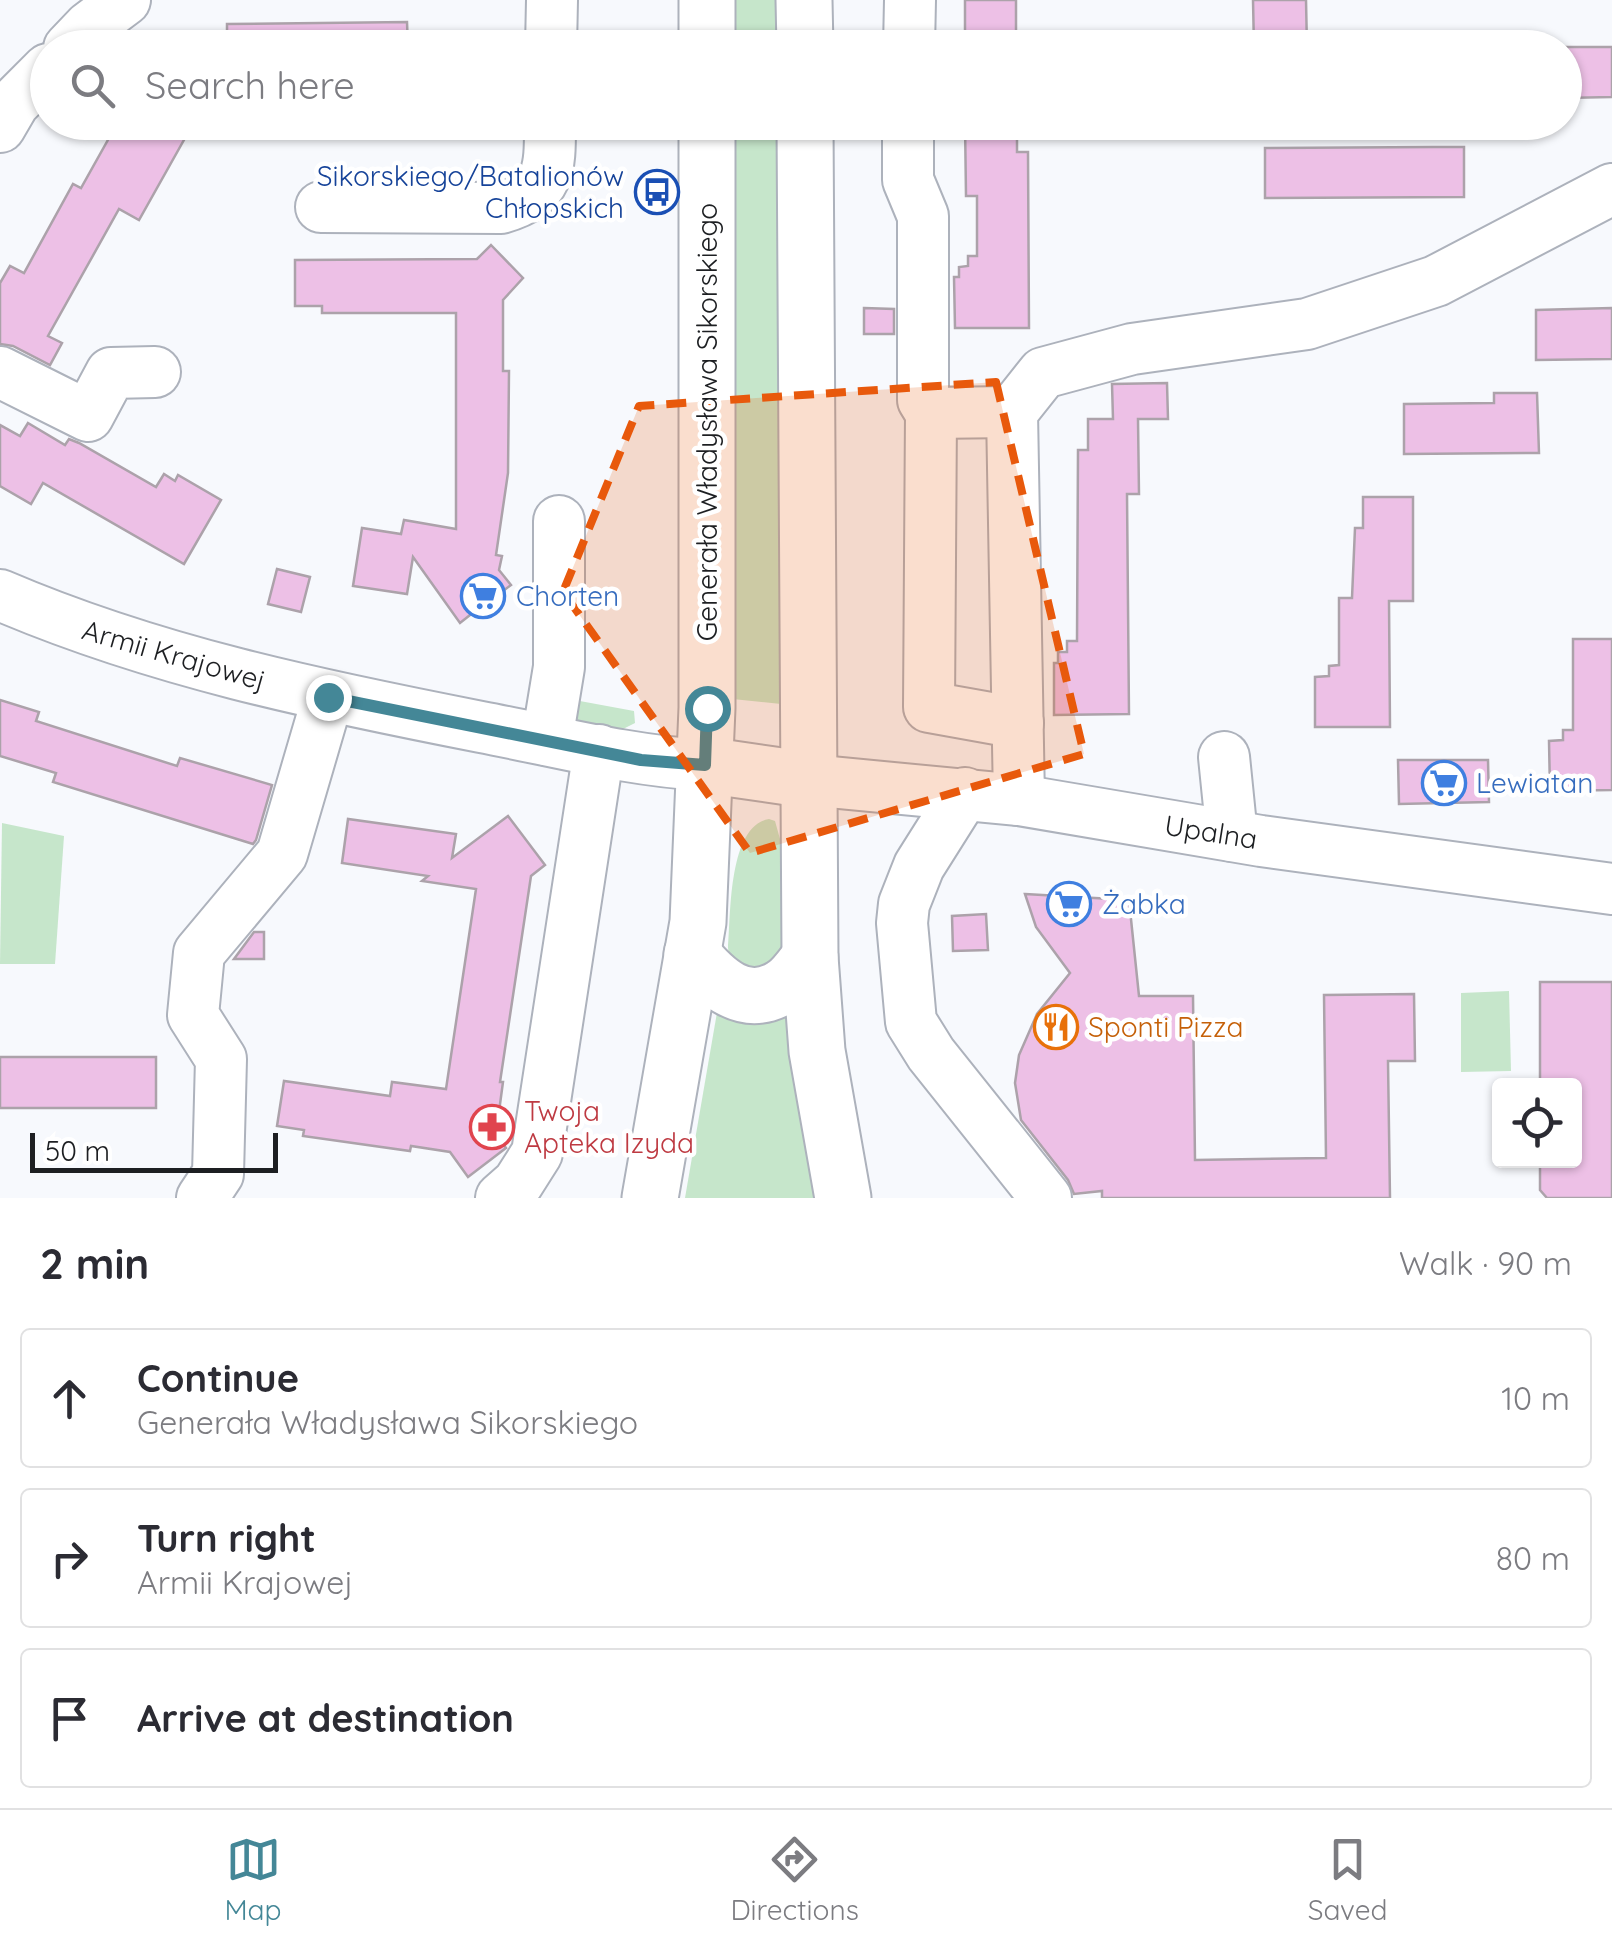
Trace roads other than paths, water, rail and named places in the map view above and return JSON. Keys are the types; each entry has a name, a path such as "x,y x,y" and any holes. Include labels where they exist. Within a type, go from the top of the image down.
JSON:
{"main road":[{"path":"707,0 707,30"},
{"path":"804,0 805,30"},
{"name":"Generała Władysława Sikorskiego","path":"650,1198 698,922 705,765 707,140"},
{"path":"806,140 810,958 817,1051 842,1198"},
{"path":"705,765 809,780"},
{"path":"692,954 714,981 742,994 765,994 785,986 810,958"}],"street":[{"path":"86,30 125,0"},
{"path":"552,0 552,30"},
{"path":"910,0 910,30"},
{"path":"0,127 14,103 30,87"},
{"path":"322,207 501,208 520,203 544,181 550,162 550,140"},
{"path":"908,140 908,180 923,216 923,400 931,413 929,707 1018,723"},
{"path":"1019,800 1012,412 1042,374 1132,349 1307,324 1436,282 1612,189"},
{"path":"0,372 88,416 111,373 155,372"},
{"path":"931,413 1012,412"},
{"path":"547,740 559,667 559,521"},
{"name":"Armii Krajowej","path":"0,595 62,622 208,668 328,697 641,760 705,765"},
{"path":"202,1198 218,1174 220,1060 193,1014 199,952 282,854 328,697"},
{"path":"501,1198 518,1183 536,1153 598,750"},
{"path":"1224,757 1232,836"},
{"name":"Upalna","path":"809,780 1019,800 1232,836 1612,889"},
{"path":"965,793 919,866 904,904 902,922 911,1022 930,1054 1046,1198"}],"place":[{"name":"Sikorskiego/Batalionów Chłopskich","path":"657,192"},
{"name":"Chorten","path":"483,596"},
{"name":"Lewiatan","path":"1444,783"},
{"name":"Żabka","path":"1069,904"},
{"name":"Sponti Pizza","path":"1056,1027"},
{"name":"Twoja Apteka Izyda","path":"492,1127"}]}
